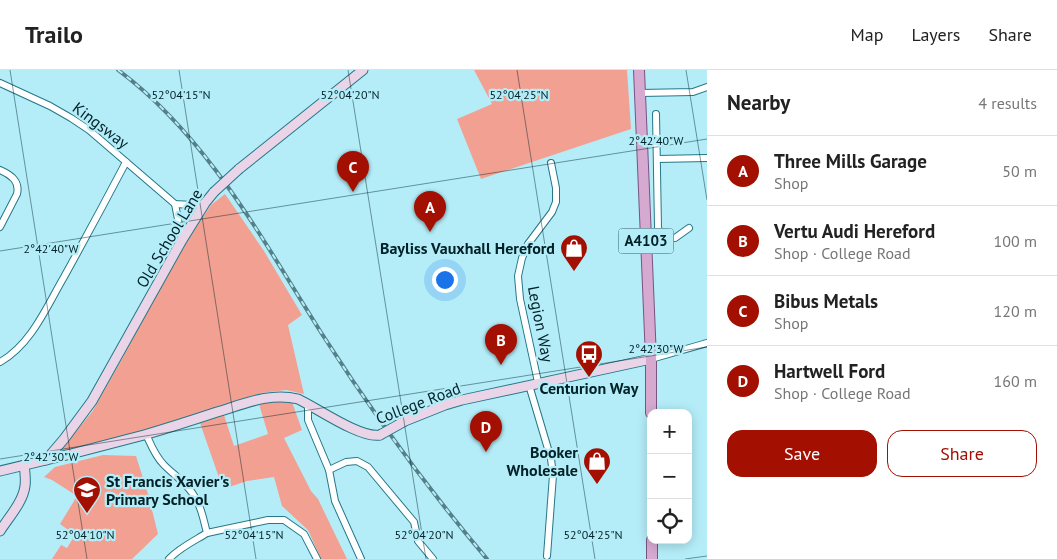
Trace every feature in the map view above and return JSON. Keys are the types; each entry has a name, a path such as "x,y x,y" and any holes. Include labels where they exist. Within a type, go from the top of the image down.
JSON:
{"main road":[{"name":"A4103","path":"639,70 651,359 651,409"},
{"path":"652,544 652,559"}],"street":[{"name":"Old School Lane","path":"45,460 64,439 92,401 182,240 205,203 239,169 363,70"},
{"name":"Kingsway","path":"0,83 71,118 94,135 175,204"},
{"path":"640,93 693,92 707,87"},
{"path":"656,114 658,228 663,237 675,238 689,228"},
{"path":"657,159 707,158"},
{"path":"0,362 15,352 32,333 82,246 126,162"},
{"name":"Legion Way","path":"534,384 518,276 522,258 528,244 552,212 556,202 556,188 551,162"},
{"path":"0,170 13,177 18,189 0,227"},
{"path":"182,240 175,204 205,203"},
{"path":"651,359 707,343"},
{"name":"College Road","path":"0,471 146,434 266,398 289,397 298,399 354,429 373,436 380,435 405,421 462,400 651,359"},
{"path":"534,384 552,467 547,556"},
{"path":"308,404 308,420 329,470 335,501 362,559"},
{"path":"146,434 152,449 163,464 185,484 197,500 207,533"},
{"path":"329,470 346,462 357,461 368,467 414,522 418,541 433,559"},
{"path":"0,531 23,493 24,466"},
{"path":"169,559 173,554 207,533 268,520 284,520 304,534 317,559"}],"shaded area":[{"path":"474,70 627,70 631,129 481,179 457,119 492,104"},
{"path":"225,194 264,251 302,315 288,325 304,394 286,390 261,393 65,453 63,447 92,412 185,243 211,205"},
{"path":"276,401 292,402 302,430 284,438 311,491 318,499 347,559 321,559 308,530 282,506 274,477 247,481 223,489 200,423 224,415 234,446 268,434 259,404"},
{"name":"St Francis Xavier's Primary School","path":"103,455 136,456 158,534 132,559 52,559 61,545 67,548 75,535 60,524 77,496 44,477 55,467"}],"railway":[{"path":"118,70 180,126 207,158 232,192 380,421 443,505 487,559"}],"place":[{"name":"Bibus Metals","path":"353,192"},
{"name":"Three Mills Garage","path":"430,232"},
{"name":"Bayliss Vauxhall Hereford","path":"574,272"},
{"name":"Vertu Audi Hereford","path":"501,365"},
{"name":"Centurion Way","path":"589,378"},
{"name":"Hartwell Ford","path":"486,452"},
{"name":"Booker Wholesale","path":"597,485"},
{"name":"St Francis Xavier's Primary School","path":"87,514"}]}
